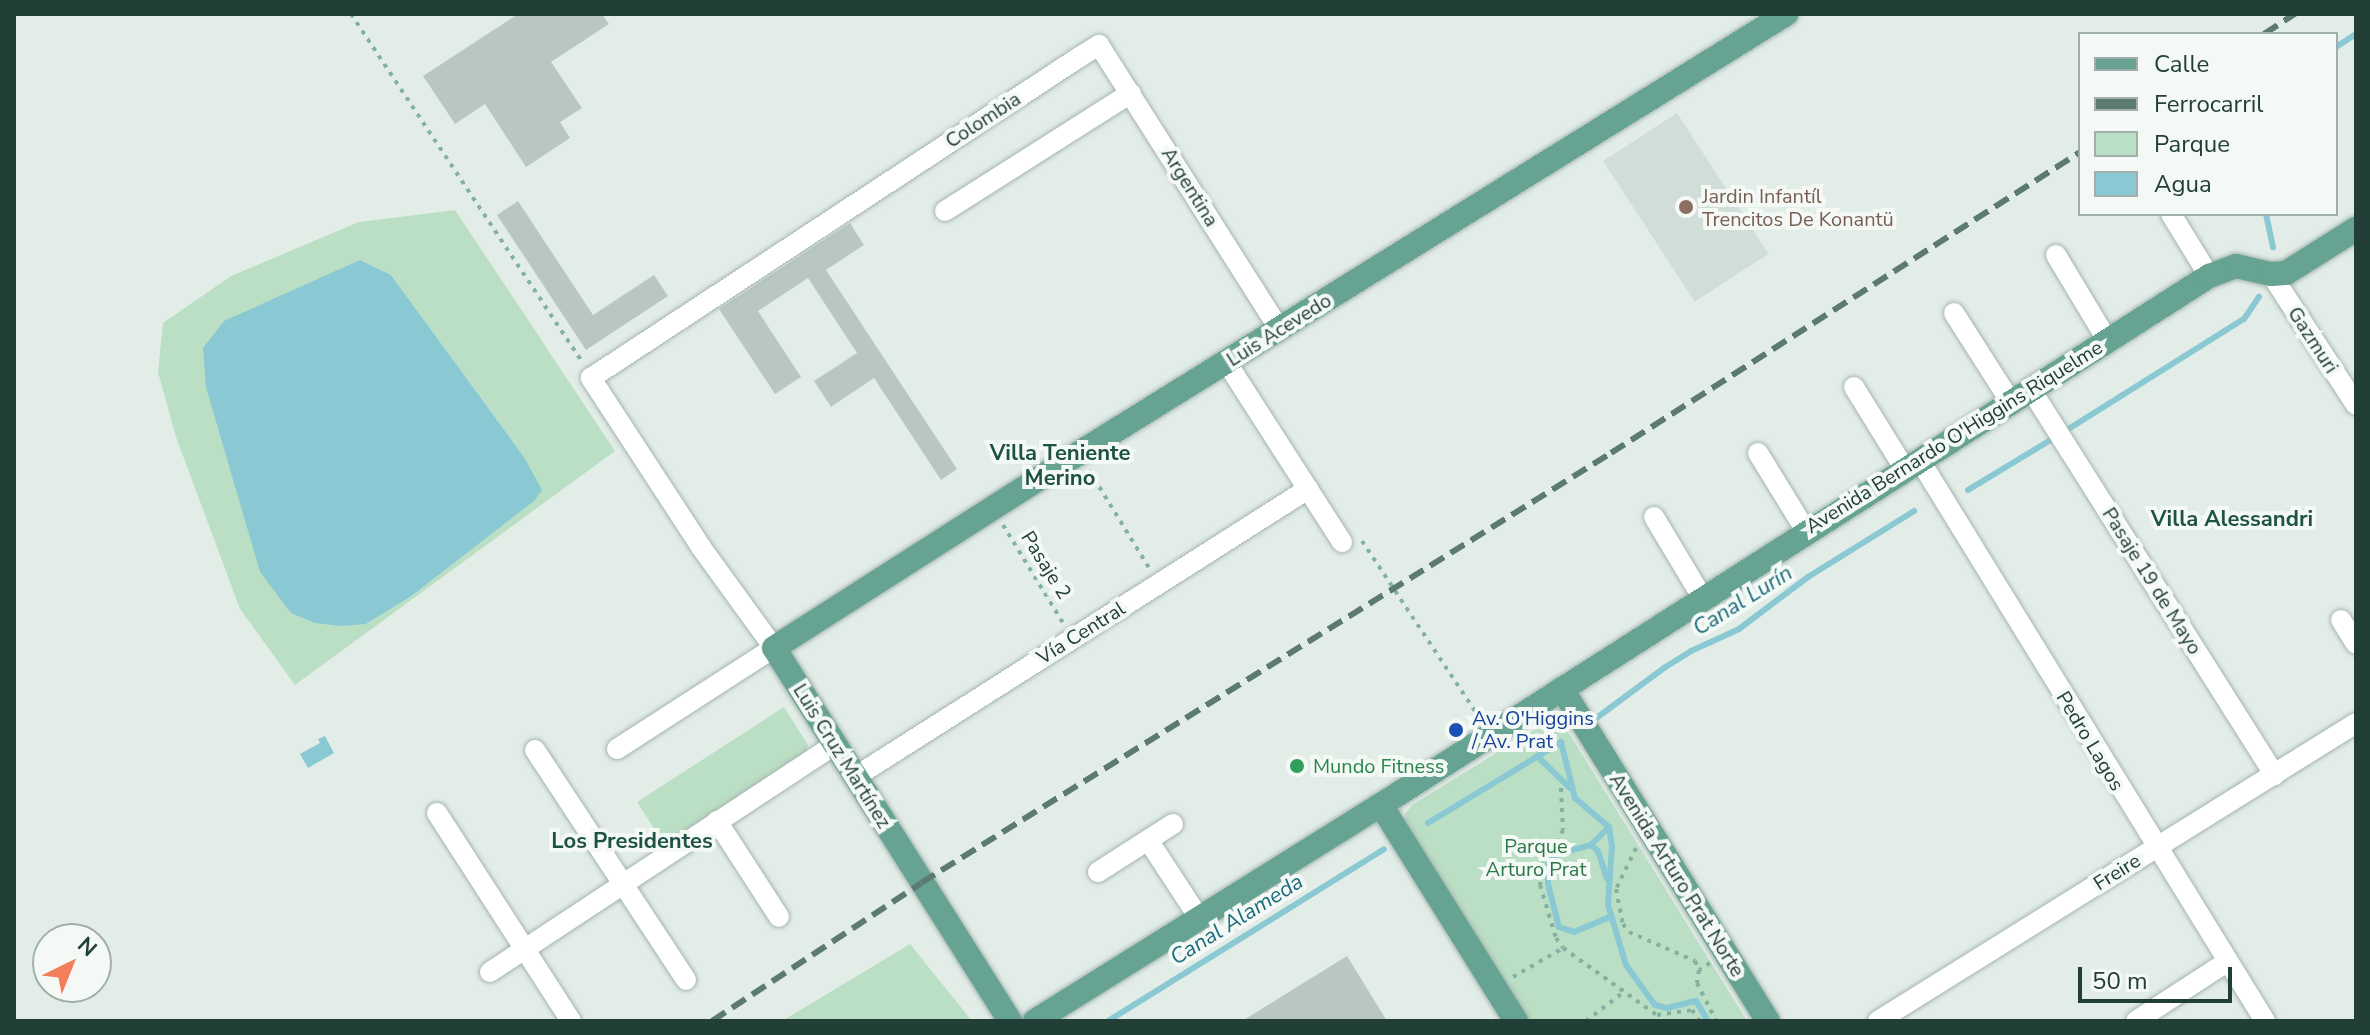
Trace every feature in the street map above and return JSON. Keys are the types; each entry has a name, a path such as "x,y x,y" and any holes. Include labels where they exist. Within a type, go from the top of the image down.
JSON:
{"main road":[{"name":"Luis Acevedo","path":"774,648 1079,453 1786,14"},
{"path":"2271,274 2286,273 2356,229"},
{"name":"Avenida Bernardo O'Higgins Riquelme","path":"1035,1021 1381,805 1911,463 2209,276 2236,266 2271,274"},
{"name":"Luis Cruz Martínez","path":"774,648 1010,1021"},
{"name":"Avenida Arturo Prat Norte","path":"1562,689 1768,1021"},
{"path":"1381,805 1516,1021"}],"street":[{"name":"Colombia","path":"591,378 1099,45"},
{"name":"Argentina","path":"1099,45 1280,330"},
{"path":"945,211 1131,93"},
{"path":"2172,216 2209,276"},
{"path":"2056,255 2107,340"},
{"name":"Gazmuri","path":"2271,274 2356,405"},
{"name":"Pasaje 19 de Mayo","path":"1954,313 2020,394 2275,775"},
{"path":"1227,363 1308,489 1352,541"},
{"path":"591,378 709,559 774,648 617,749"},
{"name":"Pedro Lagos","path":"1854,387 1911,463 2265,1021"},
{"path":"1758,453 1806,531"},
{"name":"Vía Central","path":"855,777 1308,489"},
{"path":"1654,517 1703,599"},
{"path":"2341,620 2356,644"},
{"name":"Freire","path":"1878,1021 2356,723"},
{"path":"490,972 834,745"},
{"path":"535,750 686,980"},
{"path":"437,813 571,1021"},
{"path":"717,821 779,917"},
{"path":"1098,872 1173,824"},
{"path":"1148,840 1199,918"},
{"path":"2136,1021 2227,962"}],"path":[{"path":"351,14 478,201 591,378"},
{"path":"1079,453 1159,584"},
{"name":"Pasaje 2","path":"992,508 1073,639"},
{"path":"1352,541 1491,735"},
{"path":"1561,788 1563,830 1557,843 1543,855 1540,885 1551,925 1563,948 1649,1010 1667,1019 1692,1010 1700,1021"},
{"path":"1637,846 1616,889 1623,924 1629,932 1695,961 1699,970 1698,990 1716,1021"},
{"path":"1511,979 1563,948"},
{"path":"1699,970 1711,963"},
{"path":"1503,966 1517,989"},
{"path":"1586,1021 1625,991"}],"shaded area":[{"name":"Jardin Infantíl Trencitos De Konantü","path":"1677,113 1768,254 1695,302 1603,161"}],"green space":[{"path":"455,210 615,451 295,685 240,609 176,437 158,372 163,323 231,276 359,222","holes":["360,260 391,275 524,457 410,597 366,624"]},
{"path":"784,707 808,745 806,752 664,844 637,802"},
{"name":"Parque Arturo Prat","path":"1550,720 1562,722 1747,1021 1529,1021 1405,823 1405,814 1412,805"},
{"path":"910,944 972,1021 782,1021"}],"water":[{"path":"360,260 391,275 524,457 542,490 534,501 410,597 366,624 340,626 315,623 291,613 260,572 206,387 203,348 224,321"},
{"path":"325,736 334,753 308,768 300,754 320,743 318,739"}],"building":[{"path":"518,14 602,14 609,24 551,62 582,108 560,122 570,138 526,167 485,104 455,124 423,76"},
{"path":"518,201 593,315 654,275 668,296 586,350 497,215"},
{"path":"850,223 864,245 826,270 957,469 941,480 874,378 831,407 814,381 857,353 808,278 758,311 801,377 775,394 719,309"},
{"path":"1347,956 1387,1021 1242,1021"}],"waterway":[{"name":"Canal Lurín","path":"2338,46 2356,34"},
{"name":"Canal Lurín","path":"2266,216 2273,247"},
{"name":"Canal Lurín","path":"2070,428 2244,319 2259,297"},
{"name":"Canal Lurín","path":"1968,490 2049,441"},
{"name":"Canal Lurín","path":"1591,722 1664,668 1691,651 1739,629 1808,577 1914,511"},
{"name":"Canal Lurín","path":"1428,823 1561,742 1575,798 1609,827 1612,846 1608,905 1626,965 1655,1005 1667,1008 1696,1001 1708,1021"},
{"name":"Canal Alameda","path":"1537,756 1570,788"},
{"path":"1609,827 1591,845 1558,854 1548,864 1548,884 1559,927 1574,932 1612,916"},
{"path":"1591,845 1598,851 1607,879"},
{"name":"Canal Alameda","path":"1108,1021 1384,849"}],"railway":[{"path":"2267,32 2295,14"},
{"path":"712,1021 921,883 1611,453 2078,153"}],"place":[{"name":"Jardin Infantíl Trencitos De Konantü","path":"1686,207"},
{"name":"Av. O'Higgins / Av. Prat","path":"1456,730"},
{"name":"Mundo Fitness","path":"1297,766"}],"district":[{"name":"Villa Teniente Merino","path":"1060,466"},
{"name":"Villa Alessandri","path":"2232,520"},
{"name":"Los Presidentes","path":"632,842"}]}
